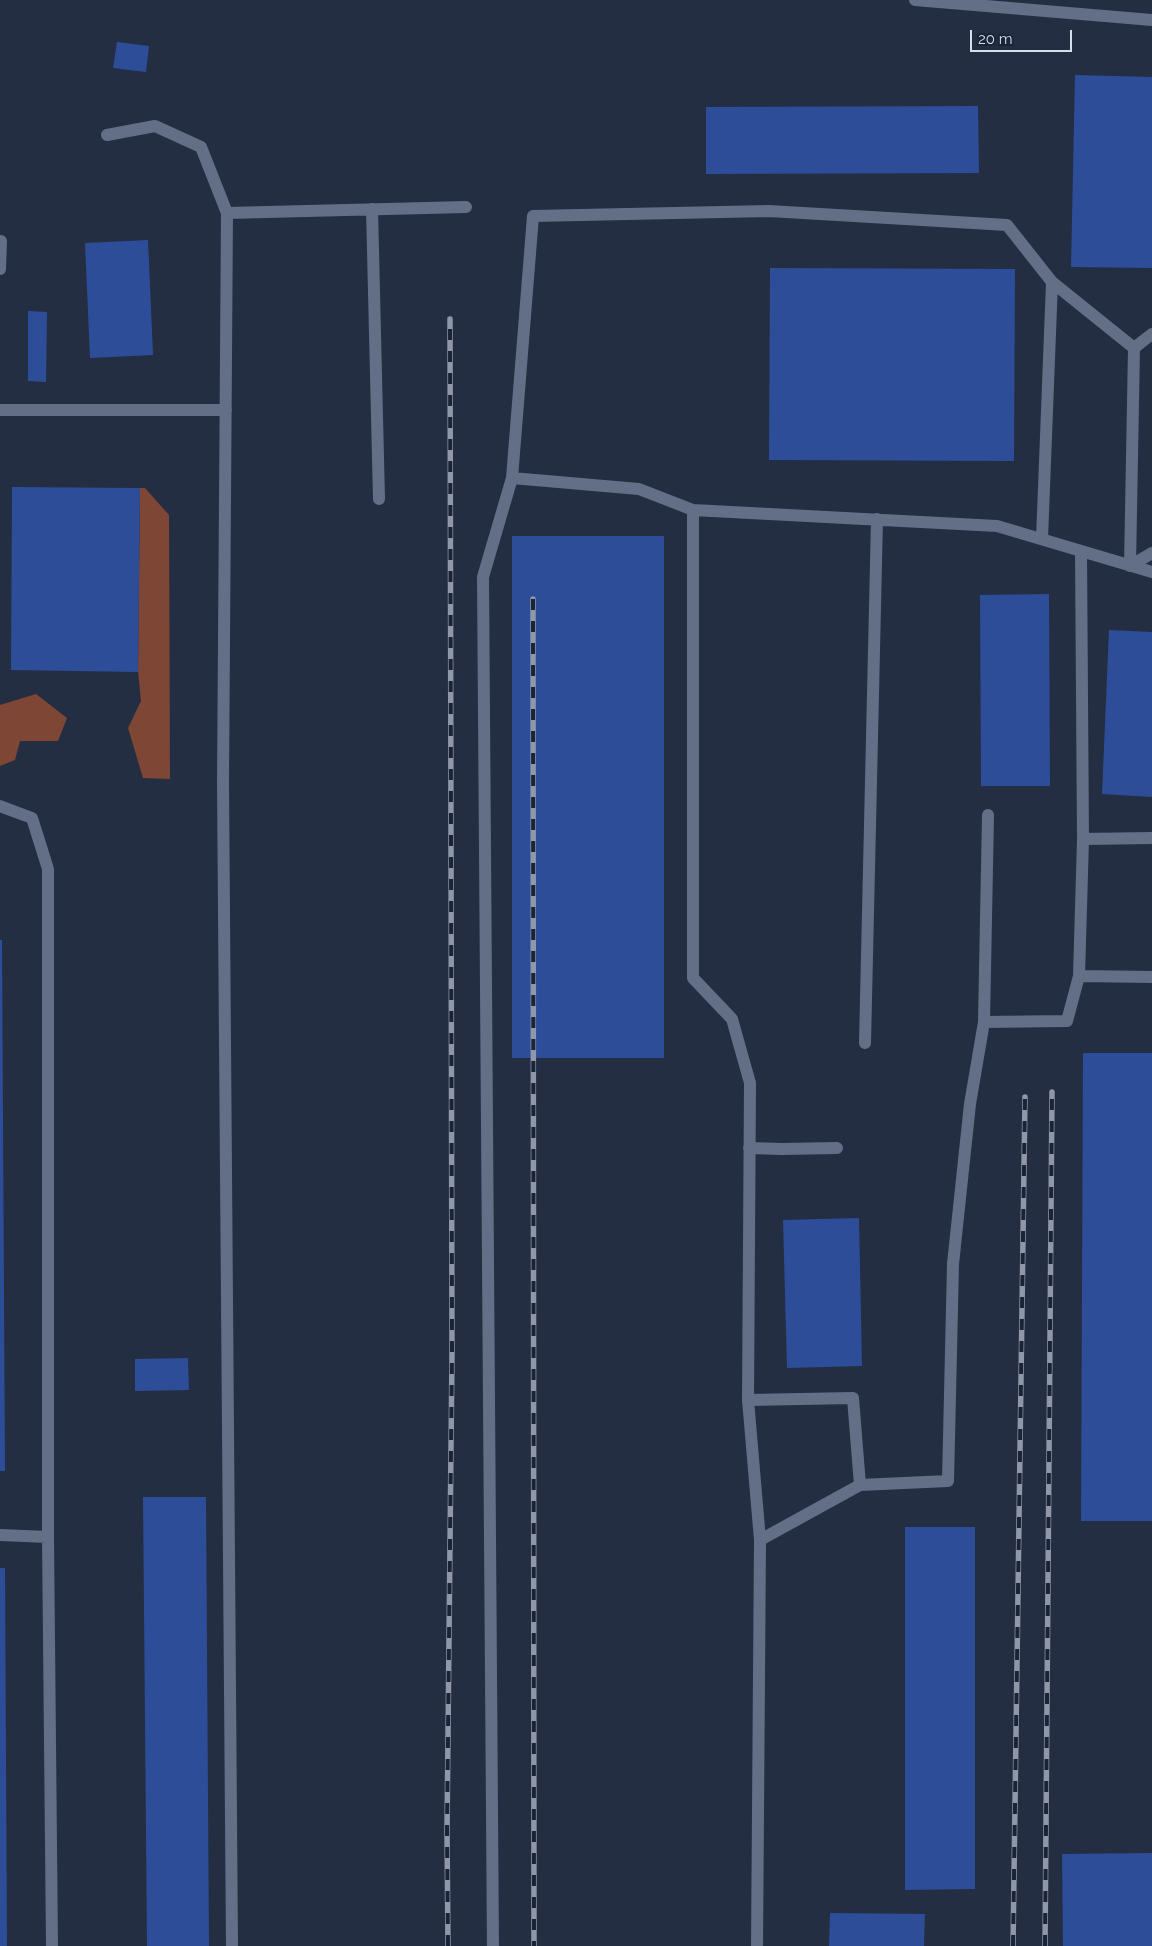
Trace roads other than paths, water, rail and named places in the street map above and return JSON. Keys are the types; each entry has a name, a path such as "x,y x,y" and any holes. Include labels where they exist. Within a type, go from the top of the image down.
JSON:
{"street":[{"path":"915,0 1152,20"},
{"path":"107,135 155,126 201,148 227,213 224,793 232,1946"},
{"path":"227,213 466,207"},
{"path":"372,209 379,499"},
{"path":"493,1946 483,577 512,478 533,216 770,211 1007,224 1052,282 1134,348"},
{"path":"0,269 1,241"},
{"path":"1042,539 1052,282"},
{"path":"1134,348 1152,334"},
{"path":"1130,566 1134,348"},
{"path":"0,410 226,410"},
{"path":"512,478 639,489 693,510 997,526 1152,572"},
{"path":"693,510 692,978 732,1019 750,1083 748,1400 760,1540 757,1946"},
{"path":"865,1043 877,520"},
{"path":"984,1022 1068,1021 1079,976 1083,839 1081,551"},
{"path":"1130,566 1152,553"},
{"path":"0,806 32,818 48,869 48,1537 52,1946"},
{"path":"760,1540 860,1485 948,1481 953,1264 970,1104 984,1022 988,815"},
{"path":"1083,839 1152,838"},
{"path":"1079,976 1152,977"},
{"path":"749,1148 837,1148"},
{"path":"748,1400 854,1398 860,1485"},
{"path":"0,1535 48,1537"}],"railway":[{"path":"448,1946 447,1831 452,1353 450,319"},
{"path":"533,599 534,1946"},
{"path":"1045,1946 1052,1092"},
{"path":"1013,1946 1025,1097"}]}
